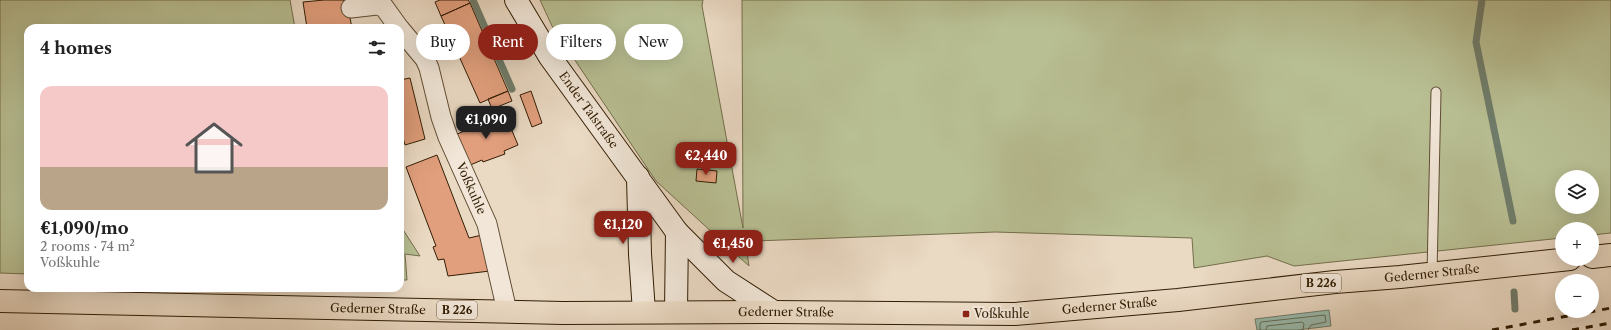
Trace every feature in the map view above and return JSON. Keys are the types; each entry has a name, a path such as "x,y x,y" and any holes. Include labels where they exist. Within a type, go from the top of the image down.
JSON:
{"main road":[{"name":"Ender Talstraße","path":"516,0 550,57 677,232 726,282 774,312"},
{"path":"638,177 640,254 644,312"},
{"path":"676,312 677,232"},
{"path":"1599,256 1611,255"},
{"name":"Gederner Straße","path":"0,301 507,311 1015,314 1178,300 1335,282 1432,274 1555,261"}],"street":[{"name":"Voßkuhle","path":"352,8 377,5 384,7 396,24"},
{"name":"Voßkuhle","path":"404,34 425,59 429,68 441,117 448,137 487,224 507,311"}],"lane":[{"path":"1432,274 1436,92"}],"shaded area":[{"path":"0,0 290,0 294,24 24,24 24,274 0,273"},
{"path":"540,0 703,0 702,6 743,228 742,0 1611,0 1611,233 1599,234 1599,222 1555,222 1555,239 1294,266 1267,256 1194,268 1192,238 995,232 755,241 744,232 749,266 656,181 575,60 616,60 616,24 551,24"},
{"path":"404,231 420,256 405,254 407,280 404,280"}],"water":[{"path":"1329,310 1331,326 1297,330 1257,330 1255,319"}],"building":[{"path":"344,0 345,14 349,13 351,24 306,24 303,2"},
{"path":"440,0 468,0 470,3 441,16 435,2"},
{"path":"470,3 479,24 478,60 495,60 508,91 480,103 461,60 470,60 470,24 445,24 441,16"},
{"path":"410,78 425,139 405,145 404,141 404,79"},
{"path":"508,91 512,101 492,109 488,99"},
{"path":"531,91 542,123 532,127 520,95"},
{"path":"505,114 518,145 504,151 505,154 483,162 482,160 468,166 455,135 469,129 468,126 490,117 491,120"},
{"path":"437,155 469,238 482,235 490,271 448,276 444,259 438,260 433,247 436,246 406,167"},
{"path":"697,169 717,171 716,183 696,181"}],"waterway":[{"path":"473,0 512,89"},
{"path":"1482,0 1476,42 1513,221"},
{"path":"1514,292 1515,309"}],"railway":[{"path":"1492,330 1611,308"},
{"path":"1572,330 1611,323"}],"place":[{"name":"Voßkuhle","path":"966,314"}]}
